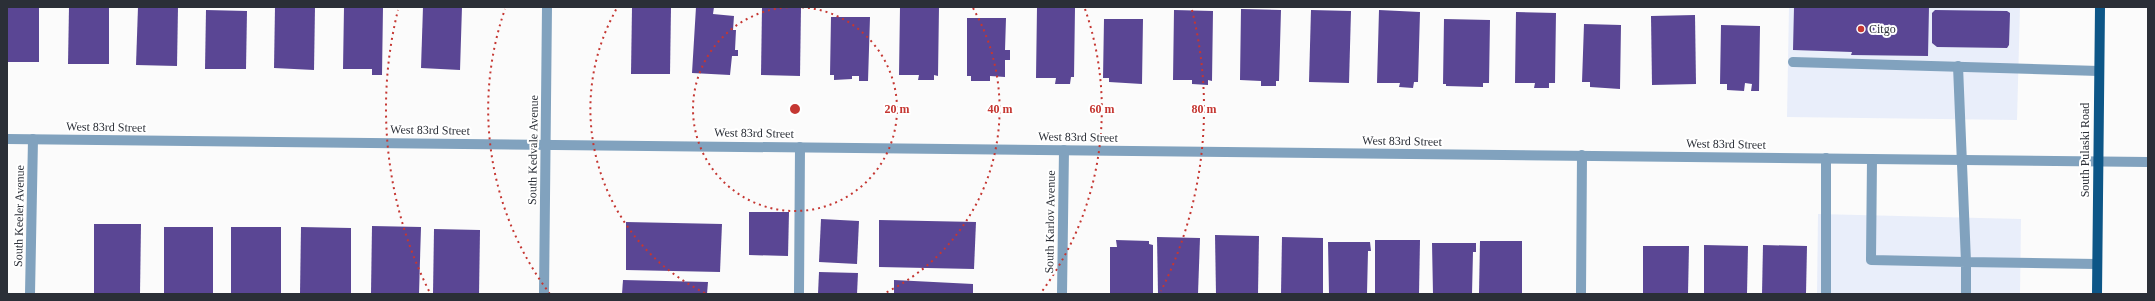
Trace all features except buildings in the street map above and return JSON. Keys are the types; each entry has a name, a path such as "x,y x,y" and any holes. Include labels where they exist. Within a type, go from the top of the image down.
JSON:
{"main road":[{"name":"South Pulaski Road","path":"2097,294 2100,7"}],"street":[{"name":"South Kedvale Avenue","path":"544,294 547,7"},
{"path":"1793,62 2099,71"},
{"path":"1958,66 1963,160 1966,294"},
{"name":"West 83rd Street","path":"7,139 2148,162"},
{"name":"South Keeler Avenue","path":"30,294 33,139"},
{"path":"799,294 800,147"},
{"name":"South Karlov Avenue","path":"1062,294 1064,150"},
{"path":"1581,294 1582,156"},
{"path":"1826,158 1826,294"},
{"path":"1872,159 1871,260 2097,264"}],"shaded area":[{"path":"1789,7 2020,7 2017,120 1787,117"},
{"path":"1818,214 2021,219 2020,294 1817,294"}],"place":[{"name":"Citgo","path":"1861,29"}]}
